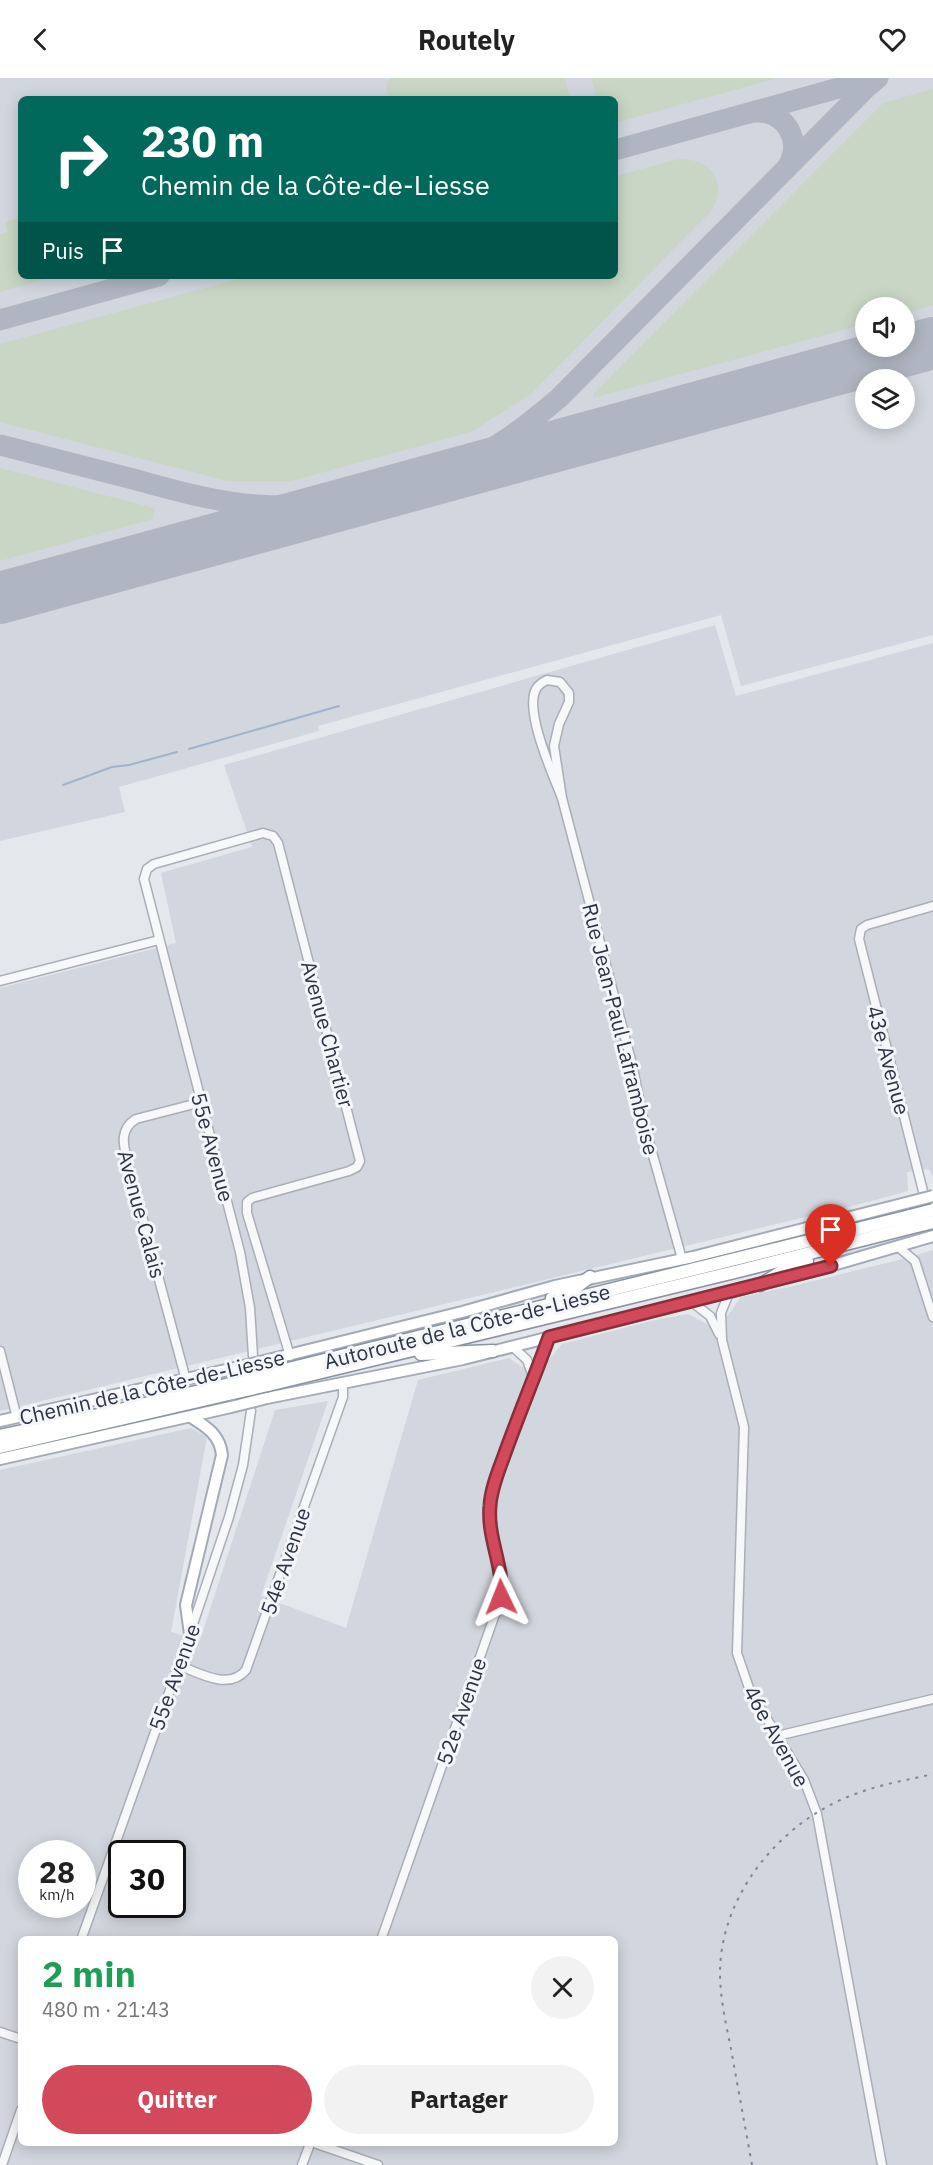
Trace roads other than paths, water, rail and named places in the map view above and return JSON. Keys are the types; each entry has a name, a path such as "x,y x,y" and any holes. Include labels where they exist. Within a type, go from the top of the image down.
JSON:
{"highway":[{"name":"Autoroute de la Côte-de-Liesse","path":"268,1380 393,1355 855,1242 911,1222 933,1210"},
{"name":"Autoroute de la Côte-de-Liesse","path":"0,1447 268,1380 509,1315 911,1222 933,1222"},
{"path":"760,1285 788,1268 855,1242"},
{"path":"509,1315 572,1290 590,1277"},
{"path":"393,1355 493,1351"},
{"name":"Autoroute de la Côte-de-Liesse","path":"0,1436 234,1388"}],"main road":[{"name":"Chemin de la Côte-de-Liesse","path":"0,1421 290,1356 590,1277 682,1259 906,1203 928,1193"},
{"name":"Chemin de la Côte-de-Liesse","path":"0,1459 267,1398 442,1364 760,1285 933,1236"},
{"path":"190,1634 186,1605 222,1455 215,1435 191,1417"}],"street":[{"name":"Rue Jean-Paul Laframboise","path":"562,798 543,752 537,724 535,692 540,684 547,680 556,680 565,686 570,697 559,724 554,746 562,798 632,1064 645,1127 682,1259"},
{"name":"Avenue Chartier","path":"159,940 144,883 144,875 149,867 261,833 275,838 279,845 360,1161 357,1167 350,1171 252,1197 247,1202 246,1213 290,1356"},
{"name":"43e Avenue","path":"928,1193 859,945 859,935 861,929 873,923 933,906"},
{"path":"0,981 159,940"},
{"name":"55e Avenue","path":"159,940 240,1252 250,1308 253,1356"},
{"name":"Avenue Calais","path":"186,1380 126,1156 123,1135 128,1125 136,1119 202,1102"},
{"path":"897,1246 915,1261 933,1317"},
{"name":"46e Avenue","path":"729,1293 721,1313 722,1340 744,1427 737,1653 750,1691 804,1780 817,1814 882,2165"},
{"name":"46e Avenue","path":"692,1302 710,1316 722,1340"},
{"name":"52e Avenue","path":"382,1936 501,1597 503,1581 491,1526 490,1503 533,1376 549,1337"},
{"path":"513,1347 527,1359 533,1376"},
{"path":"0,1351 17,1418"},
{"name":"54e Avenue","path":"178,1665 225,1681 237,1678 246,1670 343,1397 343,1382"},
{"name":"55e Avenue","path":"82,1936 190,1634 235,1497 243,1465 251,1411"},
{"path":"777,1736 933,1699"},
{"path":"0,2032 18,2038"},
{"path":"2,2165 18,2119"},
{"path":"302,2165 309,2146"},
{"path":"323,2146 378,2165"}],"waterway":[{"path":"189,749 339,706"},
{"path":"63,785 112,767 129,765 177,752"}],"tunnel":[{"path":"924,1194 933,1230"}],"railway":[{"path":"752,2165 721,1992 723,1943 731,1915 744,1887 761,1862 805,1820 858,1793 933,1774"}]}
